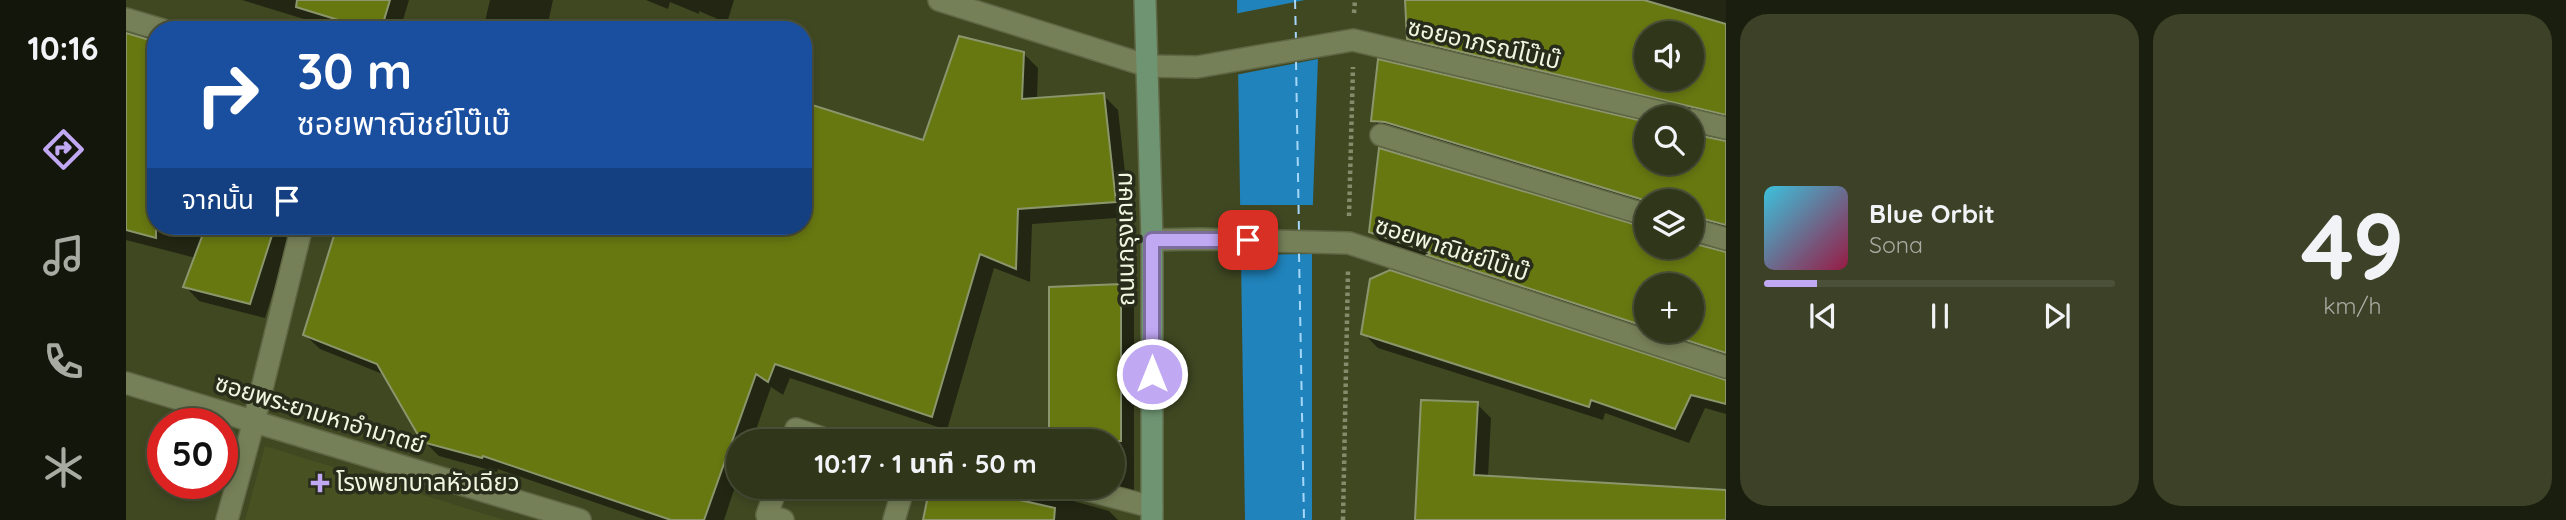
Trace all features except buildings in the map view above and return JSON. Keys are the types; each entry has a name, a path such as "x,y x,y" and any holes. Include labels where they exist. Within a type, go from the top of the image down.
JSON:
{"main road":[{"name":"ถนนกรุงเกษม","path":"1145,0 1152,240 1152,514"}],"street":[{"name":"ซอยอาภรณ์โบ๊เบ๊","path":"939,0 1148,66 1197,67 1353,40 1634,106"},
{"path":"126,19 147,25"},
{"path":"1704,123 1726,128"},
{"path":"1381,135 1634,211"},
{"path":"1704,233 1726,239"},
{"path":"227,520 300,235"},
{"name":"ซอยพาณิชย์โบ๊เบ๊","path":"1152,240 1349,243 1726,367"},
{"name":"ซอยพระยามหาอำมาตย์","path":"126,383 580,520"},
{"path":"772,499 767,514 783,520"},
{"path":"894,520 900,499"},
{"path":"1109,499 1152,514"}],"shaded area":[{"name":"โรงพยาบาลหัวเฉียว","path":"265,446 504,520 245,520"}],"water":[{"path":"1237,0 1320,0 1312,229 1312,520 1245,520"}],"pier":[{"path":"1305,0 1324,0 1323,58 1235,75 1234,14"},
{"path":"1237,205 1317,205 1316,254 1238,255"}],"ferry route":[{"path":"1295,0 1296,41"},
{"path":"1296,61 1299,233"},
{"path":"1299,253 1304,520"}],"place":[{"name":"โรงพยาบาลหัวเฉียว","path":"320,483"}],"route":[{"path":"1152,374 1152,240 1248,240"}]}
